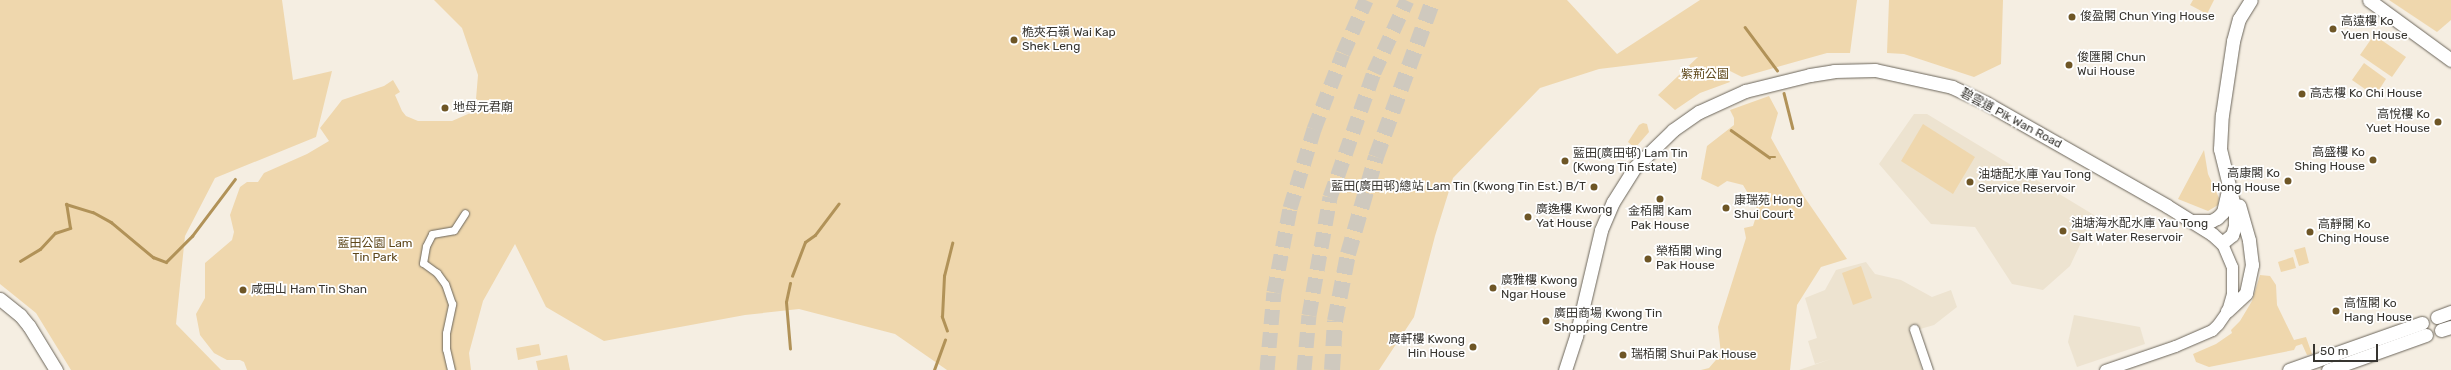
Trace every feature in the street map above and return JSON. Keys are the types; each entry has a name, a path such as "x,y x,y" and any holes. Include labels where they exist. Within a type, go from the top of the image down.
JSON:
{"main road":[{"path":"2222,243 2232,235 2236,226 2235,210 2228,190 2220,148 2222,115 2233,41 2239,19 2251,0"},
{"path":"2369,0 2451,60"},
{"name":"碧雲道 Pik Wan Road","path":"1565,370 1576,336 1601,230 1620,190 1642,160 1673,130 1699,112 1734,95 1810,75 1834,71 1876,70 1952,87 1986,103 2192,221 2212,234 2222,243"},
{"path":"2192,221 2211,221 2217,218 2223,212 2228,190"},
{"path":"2227,311 2246,293 2252,265 2249,240 2240,207 2228,190"},
{"path":"0,299 24,321 56,370"},
{"path":"2437,317 2451,312"},
{"path":"2289,370 2422,323"},
{"path":"2328,370 2426,335"}],"street":[{"path":"451,370 446,349 446,333 452,304 441,278 423,263 426,246 432,234 454,230 465,213"},
{"path":"2105,370 2203,334 2218,324 2227,311 2233,280 2230,259 2222,243"},
{"path":"1914,329 1928,370"}],"shaded area":[{"path":"1914,114 1927,114 2094,215 2070,266 2043,290 2012,284 1975,227 1931,224 1879,164"},
{"path":"1866,262 1875,274 1901,280 1932,297 1951,290 1957,307 1934,325 1910,332 1922,370 1799,370 1831,359 1815,364 1808,341 1817,338 1805,298 1825,290 1836,270"},
{"path":"2074,315 2140,327 2145,344 2077,367 2068,342"}],"green space":[{"path":"0,0 282,0 293,80 332,71 316,137 215,178 185,236 176,324 221,370 71,370 36,313 0,284"},
{"path":"434,0 1567,0 1617,54 1700,0 1857,0 1850,53 1827,53 1742,77 1718,65 1730,82 1700,93 1675,110 1658,95 1698,57 1599,69 1540,88 1453,178 1435,236 1414,317 1379,370 947,370 895,334 799,309 745,315 604,341 546,307 515,244 483,301 469,353 471,370 247,370 244,362 240,360 227,360 214,353 200,335 196,314 205,298 205,263 232,240 234,232 230,215 240,187 247,182 258,182 264,173 307,154 329,141 320,128 342,100 384,86 393,80 400,92 395,95 402,111 406,116 418,121 452,121 475,111 478,75 462,28"},
{"path":"1889,0 2003,0 2001,64 1974,77 1904,54 1887,53"},
{"path":"2193,0 2214,0 2207,14 2190,5"},
{"path":"2389,0 2451,0 2451,20 2437,32"},
{"path":"2374,35 2406,57 2392,77 2360,55"},
{"path":"2364,63 2386,79 2375,96 2352,80"},
{"path":"1769,96 1778,113 1771,138 1803,195 1847,259 1821,267 1797,305 1790,370 1701,370 1709,368 1721,354 1718,327 1746,238 1744,228 1753,226 1758,210 1743,185 1727,181 1718,187 1701,179 1707,146 1734,125 1734,118 1730,110"},
{"path":"1643,123 1647,124 1649,132 1635,148 1628,142 1639,125"},
{"path":"1923,124 1975,157 1953,194 1901,161"},
{"path":"2204,150 2208,174 2219,198 2218,205 2208,211 2178,199"},
{"path":"2305,247 2309,263 2299,266 2294,250"},
{"path":"2293,257 2296,268 2281,272 2278,262"},
{"path":"1861,266 1872,298 1853,305 1842,273"},
{"path":"2260,275 2270,276 2276,285 2277,305 2294,340 2306,337 2312,354 2307,355 2302,344 2296,346 2294,350 2209,367 2196,362 2193,354 2216,344 2232,333 2231,330 2240,321 2252,301"},
{"path":"539,344 541,355 518,360 516,348"},
{"path":"567,355 570,370 538,370 536,361"}],"waterway":[{"path":"1745,27 1777,70"},
{"path":"1784,93 1793,128"},
{"path":"1731,130 1769,157 1775,157"},
{"path":"20,261 40,249 55,233 70,228 66,204 93,212 111,222 153,257 166,262 192,236 235,179"},
{"path":"792,276 805,242 815,235 838,204"},
{"path":"947,331 942,317 944,276 952,243"},
{"path":"790,283 786,302 790,349"},
{"path":"934,370 945,340"}],"tunnel":[{"path":"1267,370 1274,292 1290,208 1314,129 1343,53 1366,0"},
{"path":"1304,370 1309,315 1330,197 1374,72 1407,0"},
{"path":"1332,370 1335,321 1348,254 1376,157 1433,0"}],"place":[{"name":"俊盈閣 Chun Ying House","path":"2072,17"},
{"name":"高遠樓 Ko Yuen House","path":"2333,29"},
{"name":"桅夾石嶺 Wai Kap Shek Leng","path":"1014,40"},
{"name":"俊匯閣 Chun Wui House","path":"2069,65"},
{"name":"高志樓 Ko Chi House","path":"2302,94"},
{"name":"地母元君廟","path":"445,108"},
{"name":"高悅樓 Ko Yuet House","path":"2438,122"},
{"name":"高盛樓 Ko Shing House","path":"2373,160"},
{"name":"藍田(廣田邨) Lam Tin (Kwong Tin Estate)","path":"1565,161"},
{"name":"高康閣 Ko Hong House","path":"2288,181"},
{"name":"油塘配水庫 Yau Tong Service Reservoir","path":"1970,182"},
{"name":"藍田(廣田邨)總站 Lam Tin (Kwong Tin Est.) B/T","path":"1594,187"},
{"name":"金栢閣 Kam Pak House","path":"1660,199"},
{"name":"康瑞苑 Hong Shui Court","path":"1726,208"},
{"name":"廣逸樓 Kwong Yat House","path":"1528,217"},
{"name":"油塘海水配水庫 Yau Tong Salt Water Reservoir","path":"2063,231"},
{"name":"高靜閣 Ko Ching House","path":"2310,232"},
{"name":"榮栢閣 Wing Pak House","path":"1648,259"},
{"name":"廣雅樓 Kwong Ngar House","path":"1493,288"},
{"name":"咸田山 Ham Tin Shan","path":"243,290"},
{"name":"高恆閣 Ko Hang House","path":"2336,311"},
{"name":"廣田商場 Kwong Tin Shopping Centre","path":"1546,321"},
{"name":"廣軒樓 Kwong Hin House","path":"1473,347"},
{"name":"瑞栢閣 Shui Pak House","path":"1623,355"}],"park label":[{"name":"紫荊公園","path":"1705,75"},
{"name":"藍田公園 Lam Tin Park","path":"375,251"}]}
